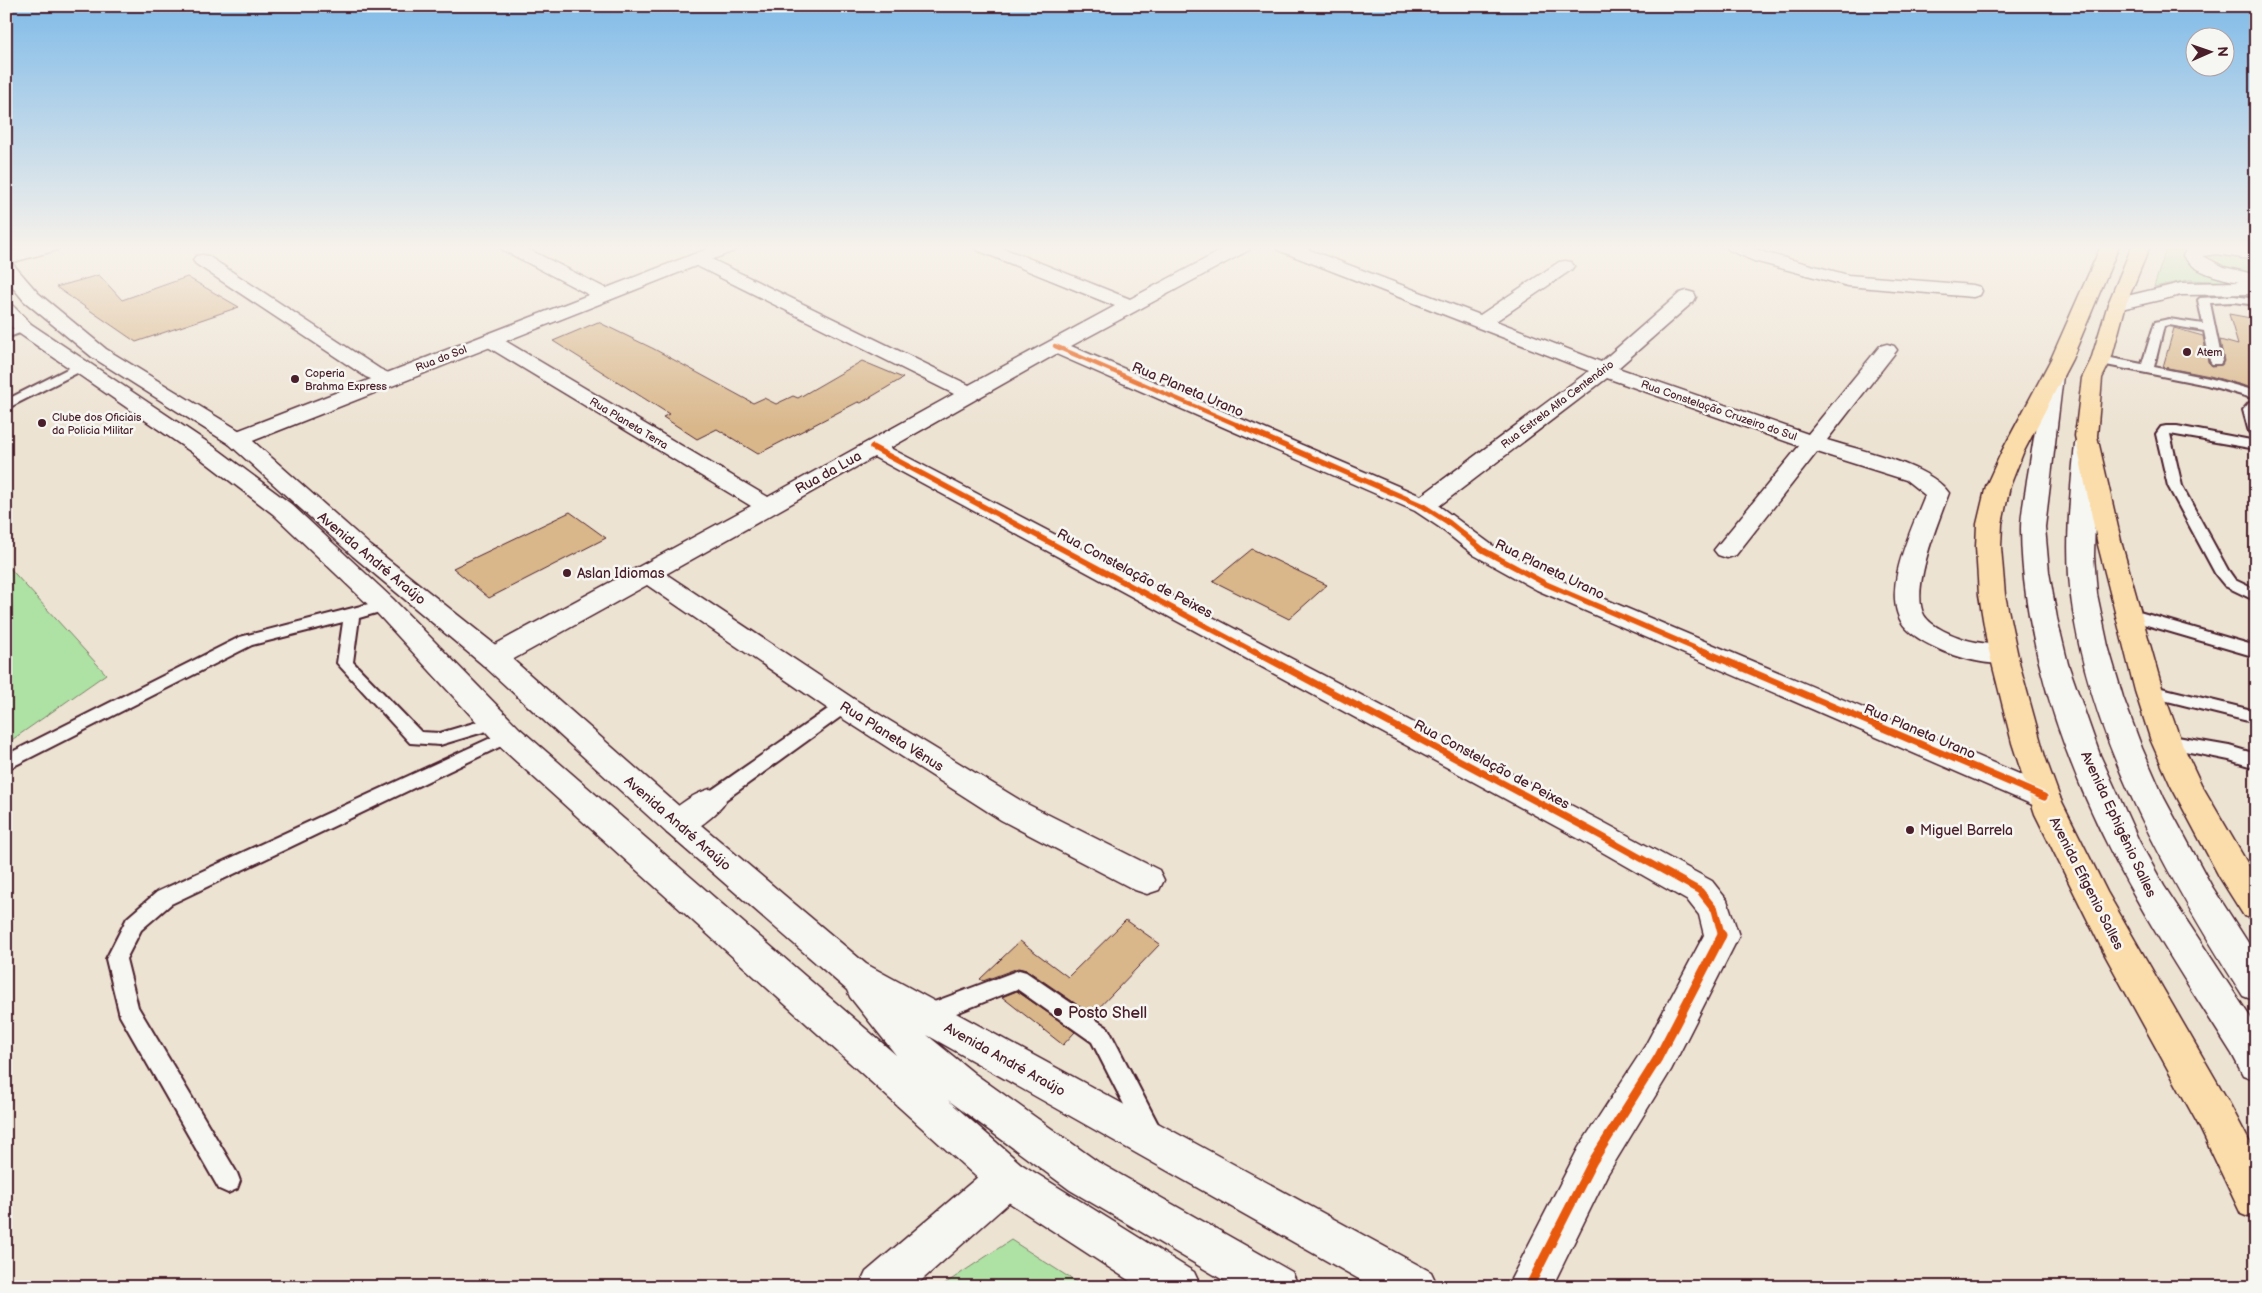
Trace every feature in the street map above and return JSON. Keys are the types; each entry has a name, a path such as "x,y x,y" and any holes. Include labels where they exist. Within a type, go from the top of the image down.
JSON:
{"main road":[{"name":"Avenida Ephigênio Salles","path":"2053,376 2084,306"},
{"path":"2116,306 2101,360 2092,378 2086,436 2110,545 2149,691 2166,741 2186,786 2232,869 2256,906"},
{"name":"Avenida Efigenio Salles","path":"2053,376 2016,446 1994,500 1989,529 1989,559 1993,604 2002,655 2044,797 2095,904 2137,980 2189,1065 2236,1155 2256,1199"}],"street":[{"name":"Avenida André Araújo","path":"41,306 99,353 237,439 362,552 493,658 678,824 853,975 1416,1287"},
{"path":"272,306 373,373 386,379"},
{"name":"Rua do Sol","path":"237,439 575,306"},
{"path":"793,306 970,394"},
{"name":"Rua da Lua","path":"493,658 1129,306"},
{"name":"Rua Constelação Cruzeiro do Sul","path":"1441,306 1604,370 1914,475 1937,493 1908,580 1906,602 1912,619 1931,634 1958,646 2002,655"},
{"path":"1482,323 1506,306"},
{"name":"Rua Estrela Alfa Centenário","path":"1422,506 1604,370 1676,306"},
{"name":"Avenida André Araújo","path":"12,324 208,453 282,509 384,606 501,729 1007,1178 1179,1287"},
{"name":"Rua Planeta Terra","path":"490,340 767,506"},
{"name":"Rua Planeta Urano","path":"1055,346 1422,506 1448,522 1483,550 1546,584 2044,797"},
{"path":"1727,550 1887,350"},
{"name":"Avenida Ephigênio Salles","path":"2053,376 2033,527 2034,551 2042,603 2055,668 2092,774 2144,883 2245,1042 2256,1064"},
{"path":"2086,436 2081,546 2084,592 2092,644 2129,756 2170,843 2236,956 2256,986"},
{"name":"Rua Constelação de Peixes","path":"872,447 1418,740 1592,830 1700,890 1715,910 1722,936 1658,1058 1593,1161 1529,1287"},
{"name":"Rua Planeta Vênus","path":"648,574 844,706 1012,811 1147,880"},
{"path":"678,824 710,801"},
{"path":"853,975 909,1043 968,1092 1084,1176 1277,1287"},
{"path":"881,1287 1007,1178"}],"lane":[{"path":"2205,306 2216,361"},
{"path":"2147,369 2160,324 2169,322 2209,328"},
{"path":"2101,360 2209,382 2254,401 2249,410 2249,415 2256,432"},
{"path":"6,404 79,367"},
{"path":"2256,445 2176,430 2166,430 2163,434 2175,486 2221,572 2230,582 2256,596"},
{"path":"6,763 246,641 265,634 384,606"},
{"path":"351,614 345,663 416,738 440,739 501,729"},
{"path":"2129,614 2256,652"},
{"path":"2149,691 2256,717"},
{"path":"710,801 844,706"},
{"path":"228,1181 128,1009 116,959 134,924 164,898 501,729"},
{"path":"2166,741 2229,753 2256,761"},
{"path":"925,1015 1018,979 1100,1035 1154,1141"}],"green space":[{"path":"6,564 106,674 6,744"},
{"path":"1011,1240 1084,1287 940,1287"}],"building":[{"path":"84,306 239,307 136,342"},
{"path":"2229,314 2256,319 2256,389 2210,376 2163,367 2174,328 2203,336 2208,362 2212,366 2222,365 2224,361 2220,340 2238,345"},
{"path":"598,322 654,349 753,403 764,398 776,404 793,396 798,398 862,361 903,378 861,403 858,402 758,454 717,429 697,439 663,417 669,414 553,341"},
{"path":"570,512 606,538 489,598 453,568"},
{"path":"1252,549 1327,585 1289,619 1213,581"},
{"name":"Posto Shell","path":"1126,920 1160,944 1092,1015 1027,970 1018,968 983,981 980,979 1020,941 1068,977"},
{"path":"1017,991 1075,1032 1063,1045 1002,997"}],"cycle path":[{"path":"1055,346 1423,506 1448,522 1483,550 1546,584 2044,797"},
{"path":"872,447 1592,831 1700,891 1715,910 1722,936 1658,1058 1593,1161 1529,1287"}],"place":[{"name":"Atem","path":"2187,352"},
{"name":"Coperia Brahma Express","path":"295,379"},
{"name":"Clube dos Oficiais da Policia Militar","path":"42,423"},
{"name":"Aslan Idiomas","path":"567,573"},
{"name":"Miguel Barrela","path":"1910,830"},
{"name":"Posto Shell","path":"1058,1012"}]}
